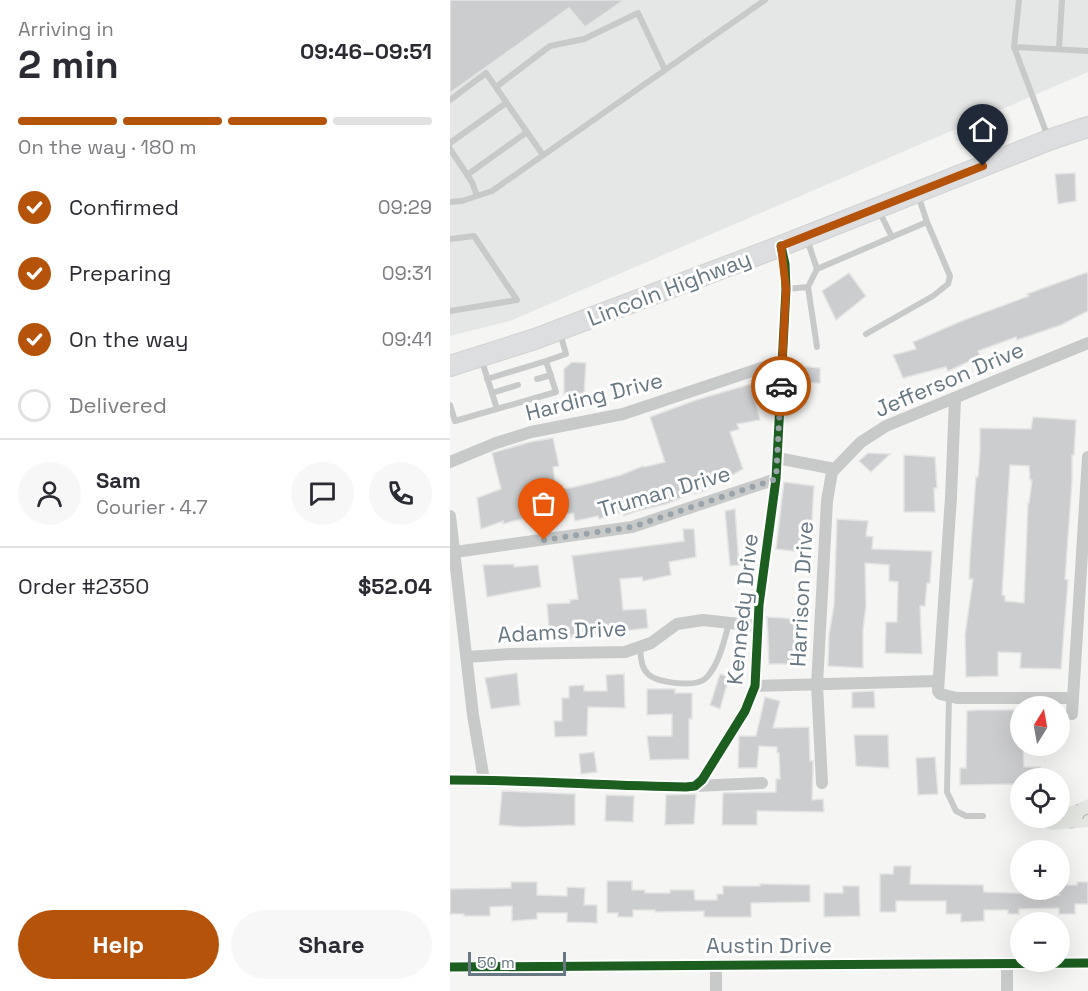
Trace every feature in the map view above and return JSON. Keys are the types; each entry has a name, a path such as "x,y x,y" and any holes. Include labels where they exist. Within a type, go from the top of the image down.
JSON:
{"main road":[{"name":"Lincoln Highway","path":"450,366 560,329 1088,127"}],"street":[{"name":"Kennedy Drive","path":"695,786 702,780 725,745 745,711 755,686 758,626 776,479 786,289 781,246"},
{"name":"Jefferson Drive","path":"835,468 861,442 886,426 1088,343"},
{"name":"Harding Drive","path":"450,462 496,443 531,432 623,414 782,362"},
{"path":"955,399 951,497 938,681 940,694 949,697 1073,698"},
{"path":"1072,714 1088,457"},
{"path":"777,458 835,468"},
{"name":"Harrison Drive","path":"822,783 817,685 827,501 830,477 835,468"},
{"name":"Truman Drive","path":"455,552 632,527 776,479"},
{"path":"450,516 473,715 484,780"},
{"name":"Adams Drive","path":"467,657 625,652 651,643 677,624 684,622 703,620 758,626"},
{"path":"755,686 938,681"},
{"path":"450,780 695,786 762,783"},
{"path":"1007,963 1007,991"},
{"name":"Austin Drive","path":"450,967 1088,963"},
{"path":"716,965 716,991"}],"lane":[{"path":"450,202 492,191 765,0"},
{"path":"1019,0 1014,47 1049,140"},
{"path":"1059,49 1062,0"},
{"path":"496,87 550,46 584,39 638,13 666,70"},
{"path":"1014,47 1088,51"},
{"path":"450,100 486,73 543,155"},
{"path":"450,142 507,102"},
{"path":"467,175 527,132"},
{"path":"450,149 477,196"},
{"path":"866,334 933,296 948,284 950,276 917,192"},
{"path":"878,208 892,237"},
{"path":"817,347 808,287 817,269 927,222"},
{"path":"450,239 474,236 517,300 450,311"},
{"path":"806,236 817,269"},
{"path":"786,289 808,287"},
{"path":"487,379 567,354 560,329"},
{"path":"481,357 497,409"},
{"path":"450,405 455,421 556,392 546,362"},
{"path":"537,379 551,375"},
{"path":"492,393 518,385"},
{"path":"640,648 642,664 647,674 655,678 696,684 706,678 710,672 730,622"},
{"path":"949,697 947,792 956,811 966,816 983,816"}],"shaded area":[{"path":"450,0 1088,0 1088,72 510,321 450,336"}],"green space":[{"path":"1088,799 1088,827 1052,830 1047,828 1070,828 1070,806"}],"building":[{"path":"450,0 624,0 585,27 569,8 450,93"},
{"path":"1075,173 1076,201 1058,204 1055,174"},
{"path":"1088,272 1088,311 1061,325 1017,340 1016,337 978,351 980,356 948,371 946,367 903,378 893,355 916,349 913,342 1029,296 1027,294"},
{"path":"849,273 866,296 836,320 822,291"},
{"path":"572,362 586,363 584,395 564,394 564,369"},
{"path":"797,366 820,368 820,383 796,382"},
{"path":"751,384 760,420 737,424 739,429 730,432 743,469 707,490 624,516 623,512 599,519 598,516 575,521 573,513 552,516 551,511 503,524 503,521 481,529 477,498 501,489 492,453 553,438 559,466 553,467 556,491 591,483 643,466 665,462 650,417 696,400"},
{"path":"1033,417 1076,420 1074,455 1072,455 1065,579 1068,580 1061,669 1020,668 1021,653 998,652 998,676 966,677 965,635 973,579 969,579 970,557 980,452 980,428 1031,429","holes":["1010,465 1029,466 1030,480 1032,480 1028,503 1024,603 1005,601 1005,596 1002,595"]},
{"path":"868,453 890,454 871,472 859,461"},
{"path":"904,455 935,457 937,488 934,488 935,512 904,512"},
{"path":"784,482 814,486 810,553 776,549"},
{"path":"735,509 739,565 730,566 725,511"},
{"path":"837,519 868,521 866,536 873,537 872,549 932,551 930,583 927,583 925,606 920,606 922,654 885,653 886,622 897,622 898,582 889,581 889,565 865,563 866,606 863,630 863,668 828,666 829,634 834,606"},
{"path":"683,529 694,529 696,557 669,562 671,575 643,581 642,577 620,579 623,610 646,609 648,628 550,640 547,604 570,603 570,600 578,599 572,556 684,541"},
{"path":"514,564 514,567 538,565 541,587 487,597 483,565"},
{"path":"767,617 800,619 801,664 769,664"},
{"path":"517,673 520,705 491,709 485,678"},
{"path":"624,674 625,708 588,707 587,736 555,737 554,721 562,721 562,698 569,698 569,686 584,685 584,691 607,691 606,675"},
{"path":"720,674 729,677 720,709 710,705"},
{"path":"647,689 675,689 675,693 692,693 692,719 689,719 689,759 650,760 647,736 672,736 672,714 647,715"},
{"path":"874,691 875,708 852,708 852,692"},
{"path":"765,697 780,701 773,728 809,727 810,761 813,761 812,800 823,799 824,812 757,811 757,825 722,825 723,793 776,792 776,779 780,779 777,747 759,746 757,768 738,768 739,736 756,736"},
{"path":"1010,710 1010,756 1023,756 1024,767 1040,768 1010,768 1010,784 960,785 960,768 966,768 967,711"},
{"path":"854,735 888,735 889,768 856,766"},
{"path":"594,752 597,772 581,774 579,754"},
{"path":"935,757 938,794 918,795 916,758"},
{"path":"502,791 575,794 575,825 522,827 499,825"},
{"path":"696,794 694,824 665,825 666,795"},
{"path":"606,795 634,796 633,822 605,821"},
{"path":"894,866 911,866 910,884 983,885 984,892 1010,893 1010,900 1070,900 1070,885 1077,885 1077,882 1088,882 1088,904 1075,904 1075,914 1059,912 1059,908 1019,909 1019,912 1010,912 1010,914 1008,910 984,910 984,921 961,922 961,914 946,914 946,901 896,901 896,912 880,912 880,874 893,874"},
{"path":"607,881 632,881 632,890 645,890 645,893 694,890 695,900 717,900 717,894 723,894 723,886 810,885 810,902 751,903 751,917 704,917 704,911 633,910 633,917 618,917 618,913 607,913"},
{"path":"511,882 537,882 537,895 567,896 567,887 585,888 584,905 597,905 597,923 567,922 567,913 537,913 537,919 512,921 512,906 490,907 490,916 450,914 450,889 511,888"},
{"path":"843,886 859,886 860,916 824,917 824,893 843,893"}],"cycle path":[{"path":"450,780 695,786 702,780 745,711 755,686 759,605 776,479 786,289 785,264 781,246"},
{"path":"450,967 1088,963"}],"way so far":[{"path":"544,540 632,527 776,479 781,386"}],"route":[{"path":"781,386 786,289 785,264 781,246 983,166"}]}
